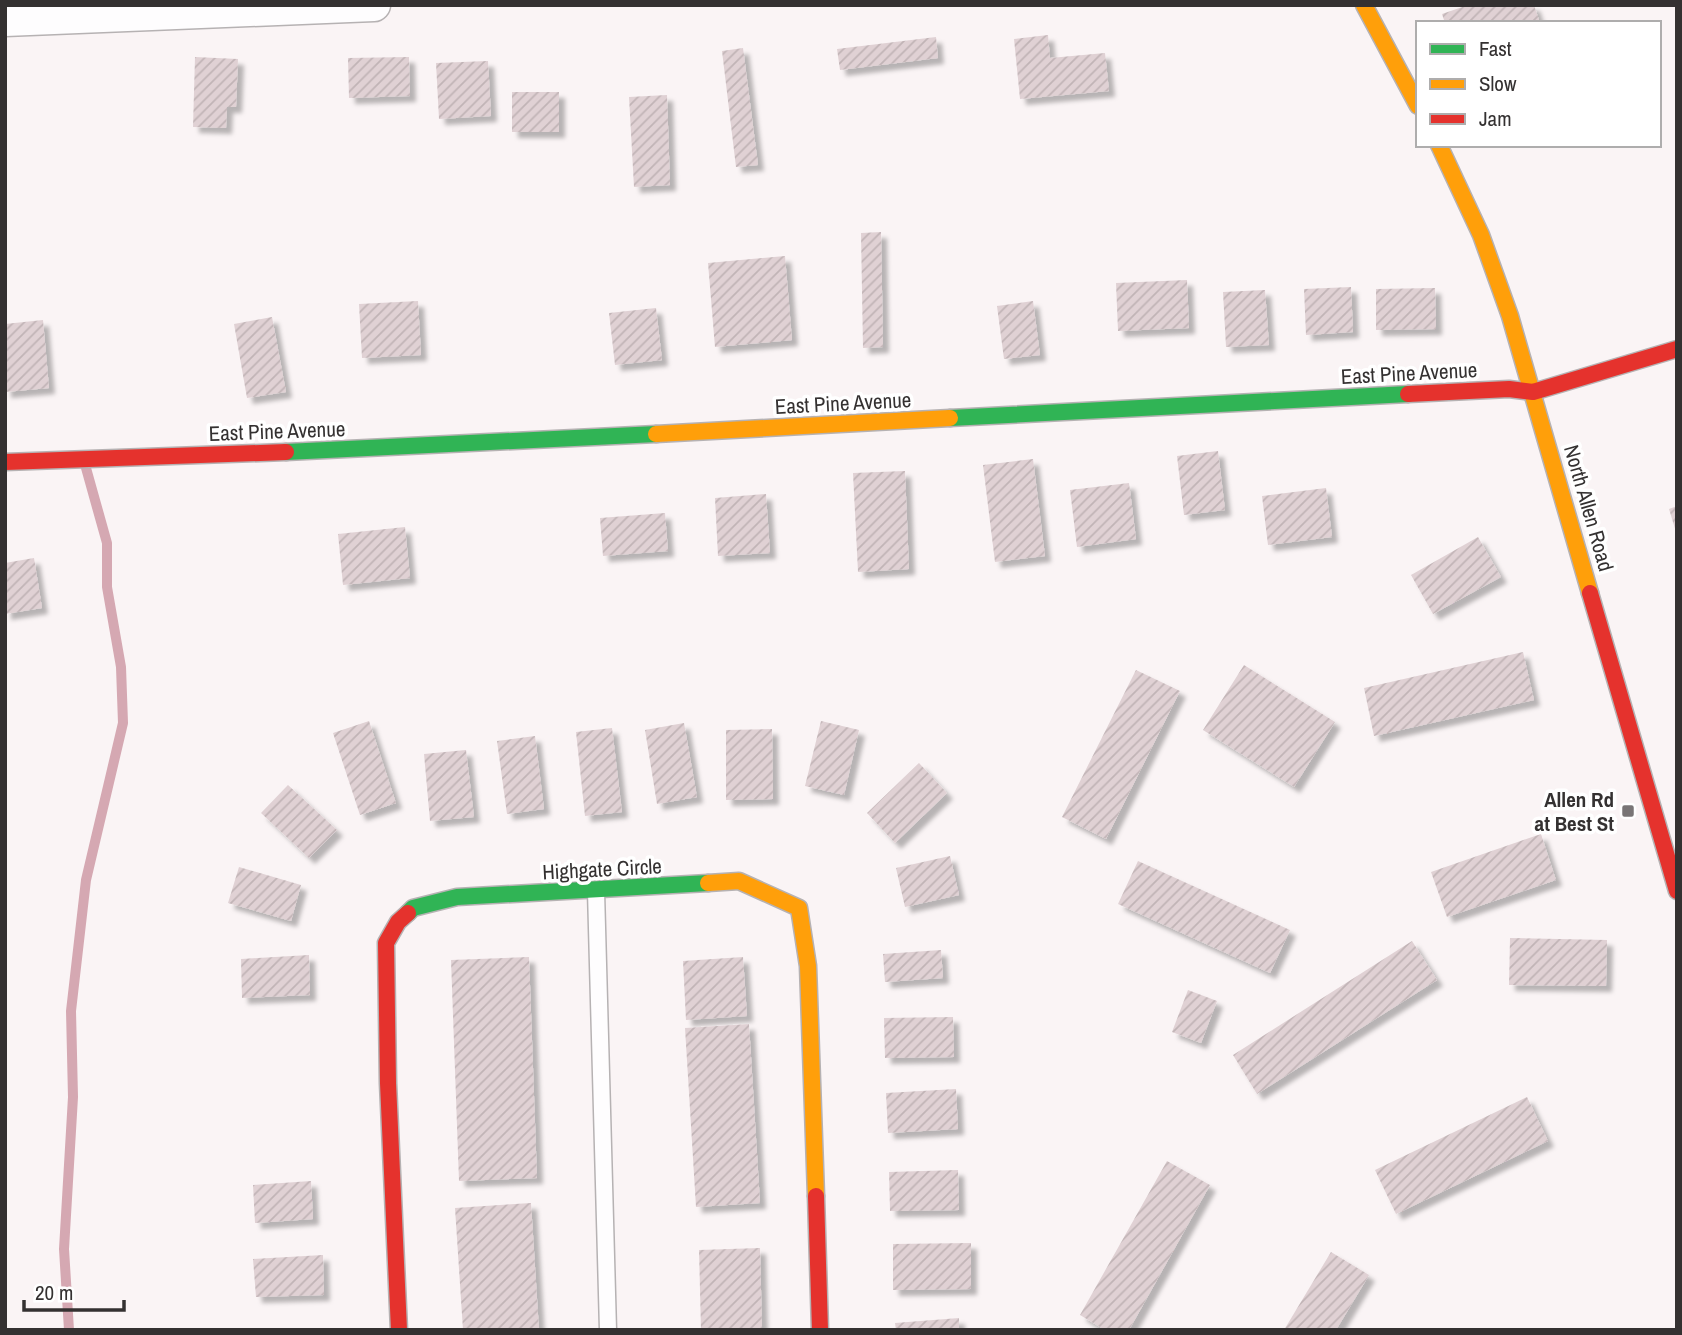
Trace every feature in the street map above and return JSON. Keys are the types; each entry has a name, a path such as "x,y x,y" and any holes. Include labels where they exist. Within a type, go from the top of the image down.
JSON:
{"street":[{"path":"5,20 374,5"},
{"path":"1364,5 1416,102"},
{"name":"North Allen Road","path":"1440,147 1481,235 1510,316 1676,886"},
{"name":"East Pine Avenue","path":"5,462 341,450 1508,389 1533,392 1677,349"},
{"name":"Highgate Circle","path":"399,1330 388,1083 386,943 398,922 413,908 457,897 739,881 799,908 808,966 820,1330"}],"lane":[{"path":"596,891 608,1330"}],"building":[{"path":"1468,5 1534,5 1539,21 1444,21 1442,14"},
{"path":"1048,35 1050,58 1105,53 1109,91 1020,99 1014,39"},
{"path":"936,37 938,58 840,70 837,49"},
{"path":"743,48 758,165 736,167 722,51"},
{"path":"195,57 238,59 236,107 227,107 226,128 193,127"},
{"path":"409,57 410,96 349,98 348,58"},
{"path":"488,61 491,116 439,119 436,63"},
{"path":"512,92 559,92 559,132 512,132"},
{"path":"667,95 670,185 634,187 629,97"},
{"path":"881,232 883,347 863,348 861,233"},
{"path":"785,256 792,340 715,347 708,263"},
{"path":"1187,280 1189,328 1118,331 1116,283"},
{"path":"1351,287 1353,332 1306,335 1304,289"},
{"path":"1435,288 1436,329 1376,330 1376,289"},
{"path":"1265,290 1269,345 1226,347 1223,292"},
{"path":"418,301 421,355 362,358 359,304"},
{"path":"1033,301 1040,355 1004,359 997,306"},
{"path":"656,308 662,360 615,365 609,313"},
{"path":"272,317 286,392 247,398 234,324"},
{"path":"43,320 49,388 5,392 5,324"},
{"path":"1218,451 1225,510 1184,515 1177,456"},
{"path":"1033,459 1045,556 995,562 983,465"},
{"path":"905,471 909,569 858,572 853,473"},
{"path":"1129,483 1136,539 1077,547 1070,490"},
{"path":"1326,488 1332,537 1268,545 1262,496"},
{"path":"766,494 770,553 718,556 715,498"},
{"path":"1677,506 1677,532 1676,532 1669,509"},
{"path":"665,513 668,551 603,556 600,518"},
{"path":"405,527 410,578 343,585 338,534"},
{"path":"1478,537 1501,577 1433,614 1411,575"},
{"path":"34,558 42,608 5,614 5,563"},
{"path":"1523,652 1534,700 1374,736 1364,688"},
{"path":"1244,665 1335,722 1294,787 1203,730"},
{"path":"1136,670 1180,691 1106,839 1062,817"},
{"path":"369,721 396,803 360,815 333,733"},
{"path":"821,721 859,730 844,795 805,786"},
{"path":"684,723 697,797 657,804 645,730"},
{"path":"612,728 622,812 585,816 576,732"},
{"path":"772,729 773,799 726,800 726,730"},
{"path":"535,736 544,809 507,814 497,741"},
{"path":"466,750 474,817 430,821 424,754"},
{"path":"919,763 947,793 895,843 867,813"},
{"path":"288,785 337,830 309,858 261,813"},
{"path":"1541,834 1556,880 1447,917 1431,872"},
{"path":"950,856 959,895 905,907 896,868"},
{"path":"1138,861 1290,930 1270,973 1118,904"},
{"path":"239,867 301,885 291,921 228,903"},
{"path":"1510,938 1607,940 1606,986 1509,985"},
{"path":"1412,941 1437,980 1257,1094 1233,1055"},
{"path":"941,950 943,978 885,982 883,954"},
{"path":"309,955 310,995 242,998 241,959"},
{"path":"529,957 537,1178 459,1181 451,960"},
{"path":"743,957 747,1016 686,1020 683,961"},
{"path":"1188,990 1217,1001 1201,1043 1172,1032"},
{"path":"953,1017 954,1057 885,1058 884,1018"},
{"path":"749,1024 760,1203 696,1207 685,1028"},
{"path":"956,1089 958,1129 888,1133 886,1093"},
{"path":"1527,1097 1548,1141 1396,1214 1375,1170"},
{"path":"1167,1161 1210,1185 1129,1330 1105,1330 1080,1315"},
{"path":"958,1170 959,1210 890,1211 889,1172"},
{"path":"311,1181 313,1219 255,1223 253,1185"},
{"path":"531,1203 539,1330 463,1330 455,1208"},
{"path":"971,1243 971,1289 893,1290 893,1244"},
{"path":"760,1248 762,1330 701,1330 699,1250"},
{"path":"1331,1252 1369,1275 1336,1330 1284,1330"},
{"path":"323,1255 324,1295 256,1297 253,1259"},
{"path":"959,1318 959,1330 896,1330 895,1323"}],"waterway":[{"path":"69,1330 64,1249 73,1097 71,1011 86,880 123,723 121,667 107,587 107,543 86,468"}],"traffic: fast":[{"path":"950,418 1408,394"},
{"path":"286,452 656,434"},
{"path":"408,913 413,908 457,897 708,883"}],"traffic: slow":[{"path":"1364,5 1416,102"},
{"path":"1440,147 1481,235 1510,316 1590,593"},
{"path":"656,434 950,418"},
{"path":"708,883 739,881 799,908 808,966 816,1196"}],"traffic: jam":[{"path":"1408,394 1509,389 1533,392 1677,349"},
{"path":"5,462 286,452"},
{"path":"1590,593 1677,891"},
{"path":"399,1330 388,1083 386,943 398,922 408,913"},
{"path":"816,1196 820,1330"}],"place":[{"name":"Allen Rd at Best St","path":"1628,811"}]}
